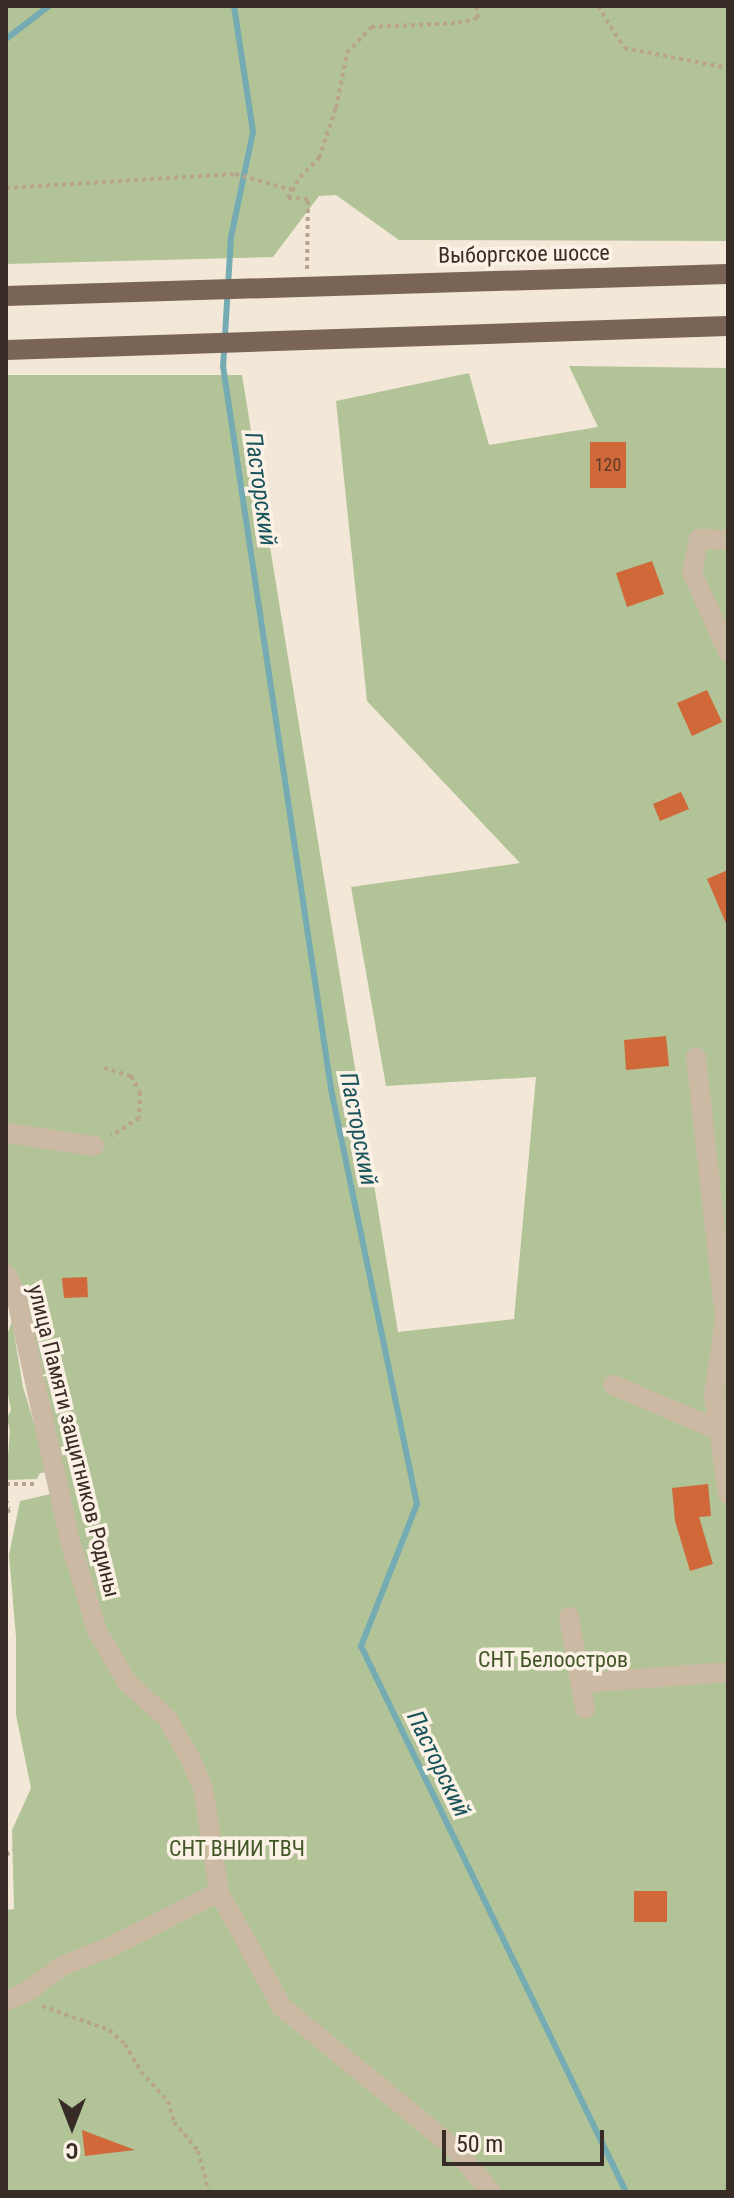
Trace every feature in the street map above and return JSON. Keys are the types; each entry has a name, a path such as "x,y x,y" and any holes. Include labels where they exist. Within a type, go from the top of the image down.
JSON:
{"main road":[{"name":"Выборгское шоссе","path":"6,296 728,274"},
{"path":"6,350 728,326"}],"street":[{"path":"728,540 699,539 692,572 728,652"},
{"path":"696,1057 725,1321 714,1394 728,1494"},
{"path":"6,1133 94,1146"},
{"name":"улица Памяти защитников Родины","path":"6,1274 15,1291 69,1537 97,1631 127,1682 167,1718 178,1733 203,1787 219,1892 282,2007 453,2147 491,2192"},
{"path":"613,1385 719,1430"},
{"path":"569,1617 585,1709"},
{"path":"581,1683 728,1672"},
{"path":"15,1997 62,1966 110,1947 219,1892"}],"path":[{"path":"314,285 308,199 288,198 319,158 336,108 347,53 371,27 458,23 478,18 476,6"},
{"path":"598,6 624,48 728,68"},
{"path":"6,188 235,174 292,190"},
{"path":"94,1146 139,1118 140,1092 131,1076 104,1068"},
{"path":"6,1400 6,1408"},
{"path":"6,1484 58,1482"},
{"path":"6,1500 9,1509 6,1517"},
{"path":"6,1855 14,1850"},
{"path":"15,1997 109,2030 125,2044 141,2072 165,2096 174,2122 198,2151 209,2192"}],"green space":[{"path":"6,6 728,6 728,241 399,240 336,195 319,196 273,257 6,264"},
{"path":"569,366 728,368 728,2192 6,2192 6,1910 14,1909 12,1830 31,1788 16,1715 16,1637 9,1555 20,1501 59,1492 6,1275 6,375 242,375 398,1332 514,1319 536,1077 386,1086 351,887 520,863 367,701 336,401 469,373 489,445 598,427"},
{"path":"12,1321 23,1387 49,1472 40,1473 37,1479 6,1480 10,1431 7,1418 11,1410 6,1385 6,1338"}],"building":[{"path":"590,442 626,442 626,488 590,488"},
{"path":"652,561 664,594 627,607 616,573"},
{"path":"707,690 722,722 692,736 677,703"},
{"path":"681,792 689,809 660,821 653,804"},
{"path":"728,870 728,928 707,879"},
{"path":"666,1036 669,1066 626,1070 624,1040"},
{"path":"87,1277 88,1297 64,1298 62,1278"},
{"path":"708,1484 711,1516 699,1517 713,1564 690,1571 675,1521 672,1488"},
{"path":"634,1891 667,1891 667,1922 634,1922"},
{"path":"82,2130 135,2150 85,2156"}],"waterway":[{"path":"6,39 49,6"},
{"name":"Пасторский","path":"234,6 253,132 231,237 223,366 331,1089 417,1504 361,1646 626,2192"}],"park label":[{"name":"СНТ Белоостров","path":"553,1660"},
{"name":"СНТ ВНИИ ТВЧ","path":"237,1849"}]}
